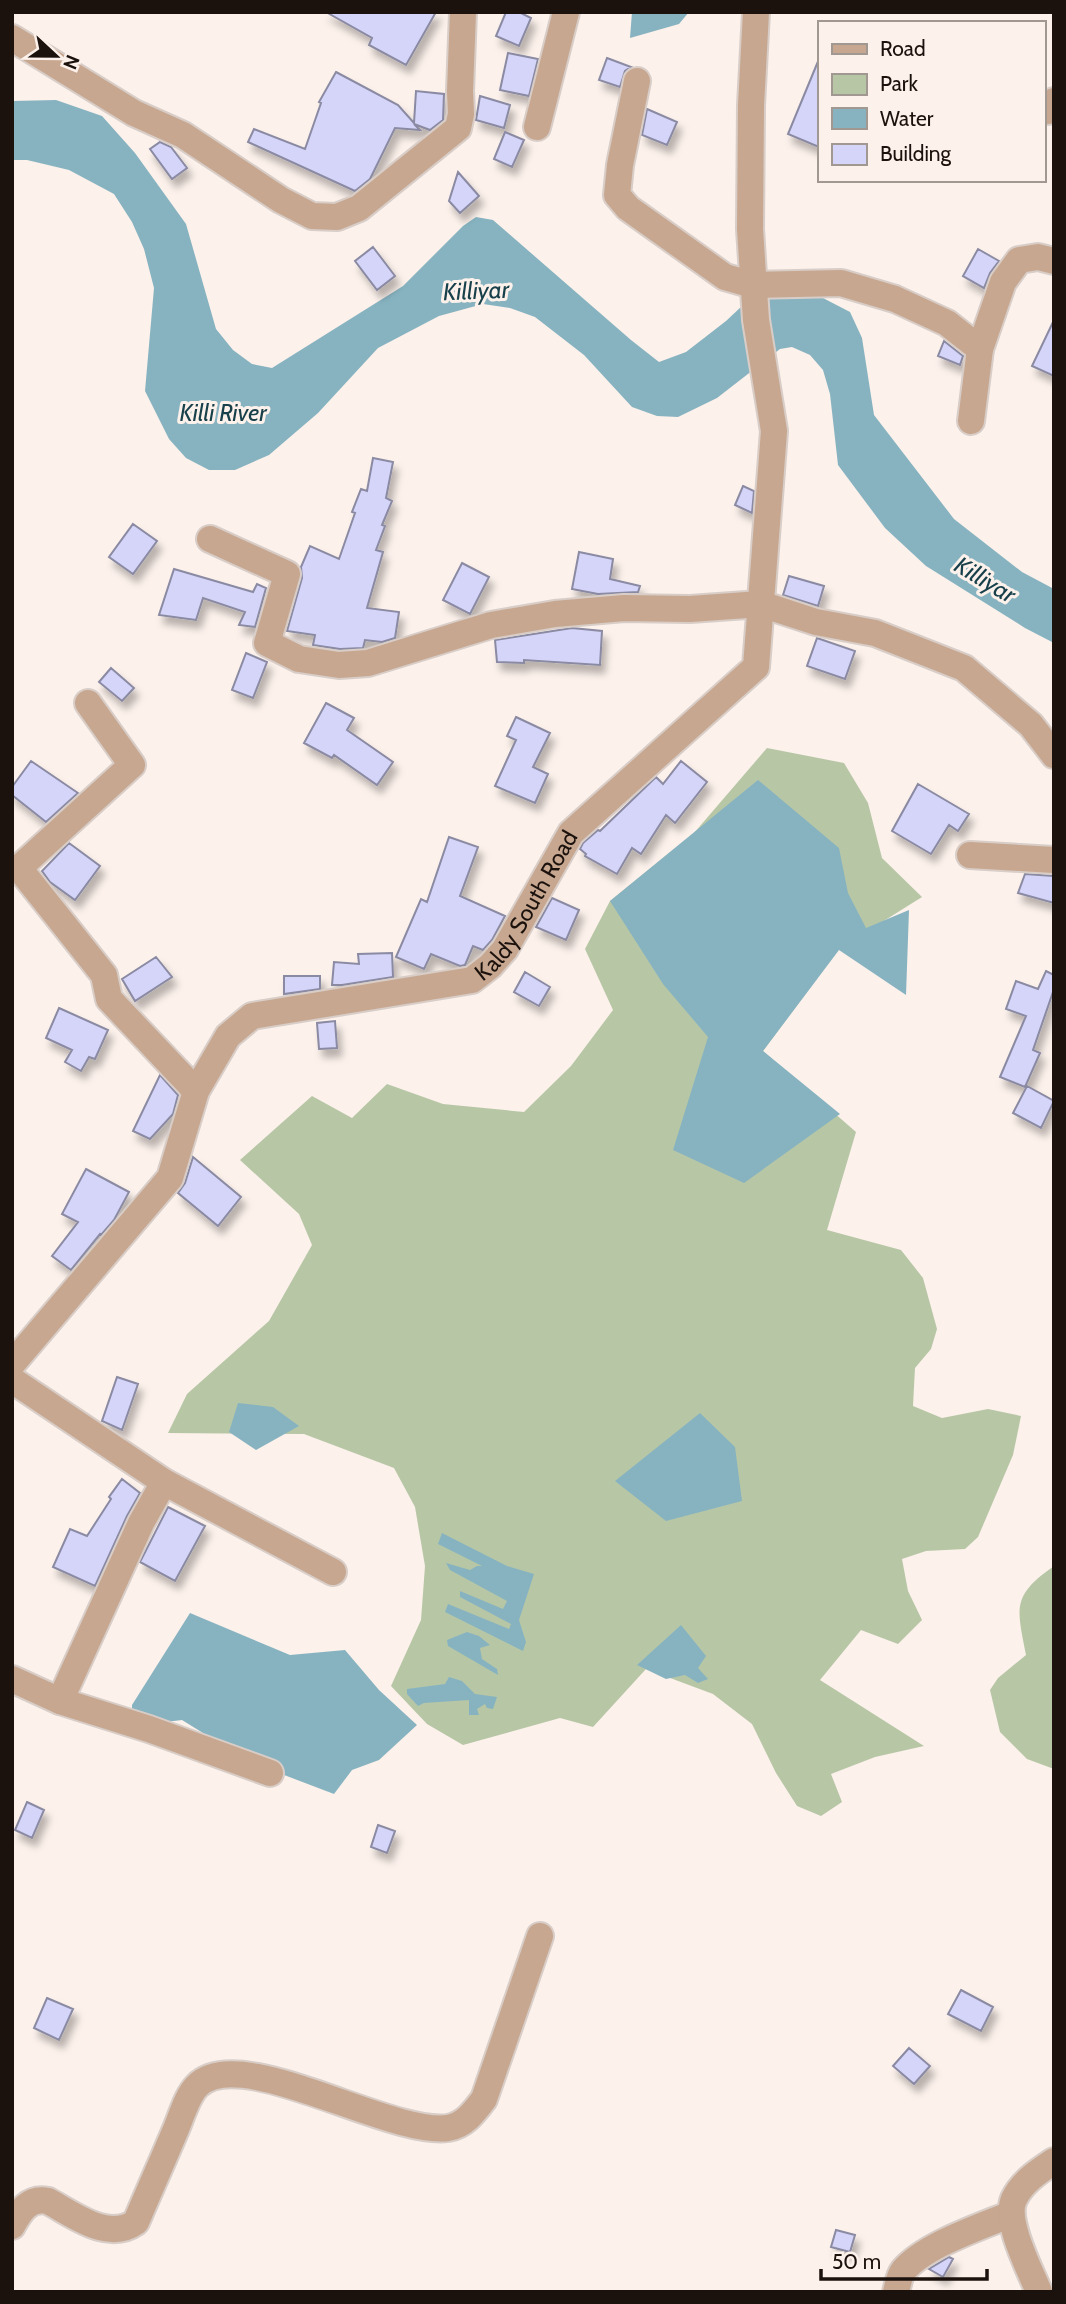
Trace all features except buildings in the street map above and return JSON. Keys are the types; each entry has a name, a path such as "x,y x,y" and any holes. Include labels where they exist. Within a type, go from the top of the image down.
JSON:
{"street":[{"path":"12,38 134,113 183,135 281,200 312,216 337,217 359,208 458,128 461,114 463,12"},
{"path":"537,127 566,12"},
{"name":"Kaldy South Road","path":"12,1364 170,1178 196,1091 228,1036 252,1016 472,981 490,967 505,949 571,833 756,667 774,431 758,330 750,229 751,105 756,12"},
{"path":"637,81 620,165 617,195 628,208 725,277 753,285 841,283 895,299 947,323 980,349"},
{"path":"971,421 980,349 1003,282 1019,260 1038,257 1054,261"},
{"path":"210,539 287,574 267,643 299,659 339,665 368,663 491,625 555,614 624,608 690,609 761,604 816,622 875,633 964,668 1031,725 1054,755"},
{"path":"88,703 132,765 15,870 104,975 109,999 196,1091"},
{"path":"970,855 1054,860"},
{"path":"12,1380 164,1482 333,1572"},
{"path":"60,1701 141,1523 164,1482"},
{"path":"12,1679 60,1701 149,1729 270,1773"},
{"path":"12,2226 19,2213 28,2204 39,2199 48,2200 98,2227 125,2230 136,2222 195,2087 208,2076 233,2073 269,2079 410,2124 447,2128 466,2121 484,2099 540,1936"},
{"path":"1039,2292 1011,2214 1014,2199 1030,2178 1054,2161"},
{"path":"896,2292 902,2272 927,2252 1011,2214"}],"green space":[{"path":"767,748 844,763 868,803 882,858 922,897 839,949 763,1051 856,1132 827,1230 901,1250 923,1278 937,1329 931,1349 915,1368 913,1406 942,1418 988,1409 1021,1416 1013,1455 978,1537 965,1549 926,1551 902,1559 908,1591 922,1620 898,1644 861,1630 820,1680 924,1746 875,1757 831,1774 842,1802 821,1816 797,1806 776,1773 752,1724 713,1694 646,1669 593,1727 560,1718 463,1745 427,1724 391,1686 421,1620 425,1566 415,1507 394,1468 304,1434 168,1433 187,1394 269,1321 312,1245 299,1214 240,1160 312,1096 352,1118 387,1084 443,1104 524,1112 571,1066 613,1010 585,949 610,901 694,833"},
{"path":"1054,1566 1054,1769 1027,1759 1000,1732 990,1690 998,1678 1026,1655 1020,1604 1030,1586"}],"water":[{"path":"632,12 689,12 679,24 630,38"},
{"name":"Killi River","path":"56,100 102,116 135,153 186,224 216,329 233,350 252,364 272,368 403,286 463,226 476,217 493,220 659,362 686,352 742,306 773,291 797,289 850,312 862,338 874,415 954,519 1022,572 1054,589 1054,643 926,566 885,528 838,465 830,394 823,370 810,355 792,347 780,349 717,398 678,417 657,416 632,407 584,355 535,317 510,308 483,304 439,316 378,348 318,413 269,455 235,470 209,470 186,458 169,439 145,391 154,288 144,249 132,222 114,194 69,170 27,160 12,160 12,101"},
{"path":"758,780 839,848 848,893 866,928 909,910 906,995 839,950 763,1051 840,1114 744,1183 673,1150 708,1037 663,984 610,901"},
{"path":"238,1403 273,1407 299,1426 256,1450 229,1432"},
{"path":"700,1413 735,1447 742,1501 666,1521 615,1481"},
{"path":"442,1533 507,1566 534,1574 519,1620 526,1642 523,1651 445,1612 448,1604 509,1629 511,1624 460,1597 460,1591 503,1609 507,1601 450,1570 446,1563 470,1570 482,1566 438,1544"},
{"path":"190,1613 290,1655 345,1650 379,1690 417,1725 379,1760 352,1770 334,1794 250,1762 182,1720 132,1726 132,1705"},
{"path":"681,1625 706,1656 698,1668 708,1679 698,1683 685,1675 666,1679 637,1665"},
{"path":"467,1632 479,1636 490,1645 480,1648 482,1659 497,1669 498,1675 448,1646 447,1640"},
{"path":"449,1677 462,1681 475,1694 497,1697 493,1709 487,1708 485,1704 477,1709 479,1715 469,1715 469,1700 424,1703 418,1706 407,1694 407,1689 445,1684"}],"water label":[{"name":"Killiyar","path":"476,291"},
{"name":"Killiyar","path":"985,580"}]}
